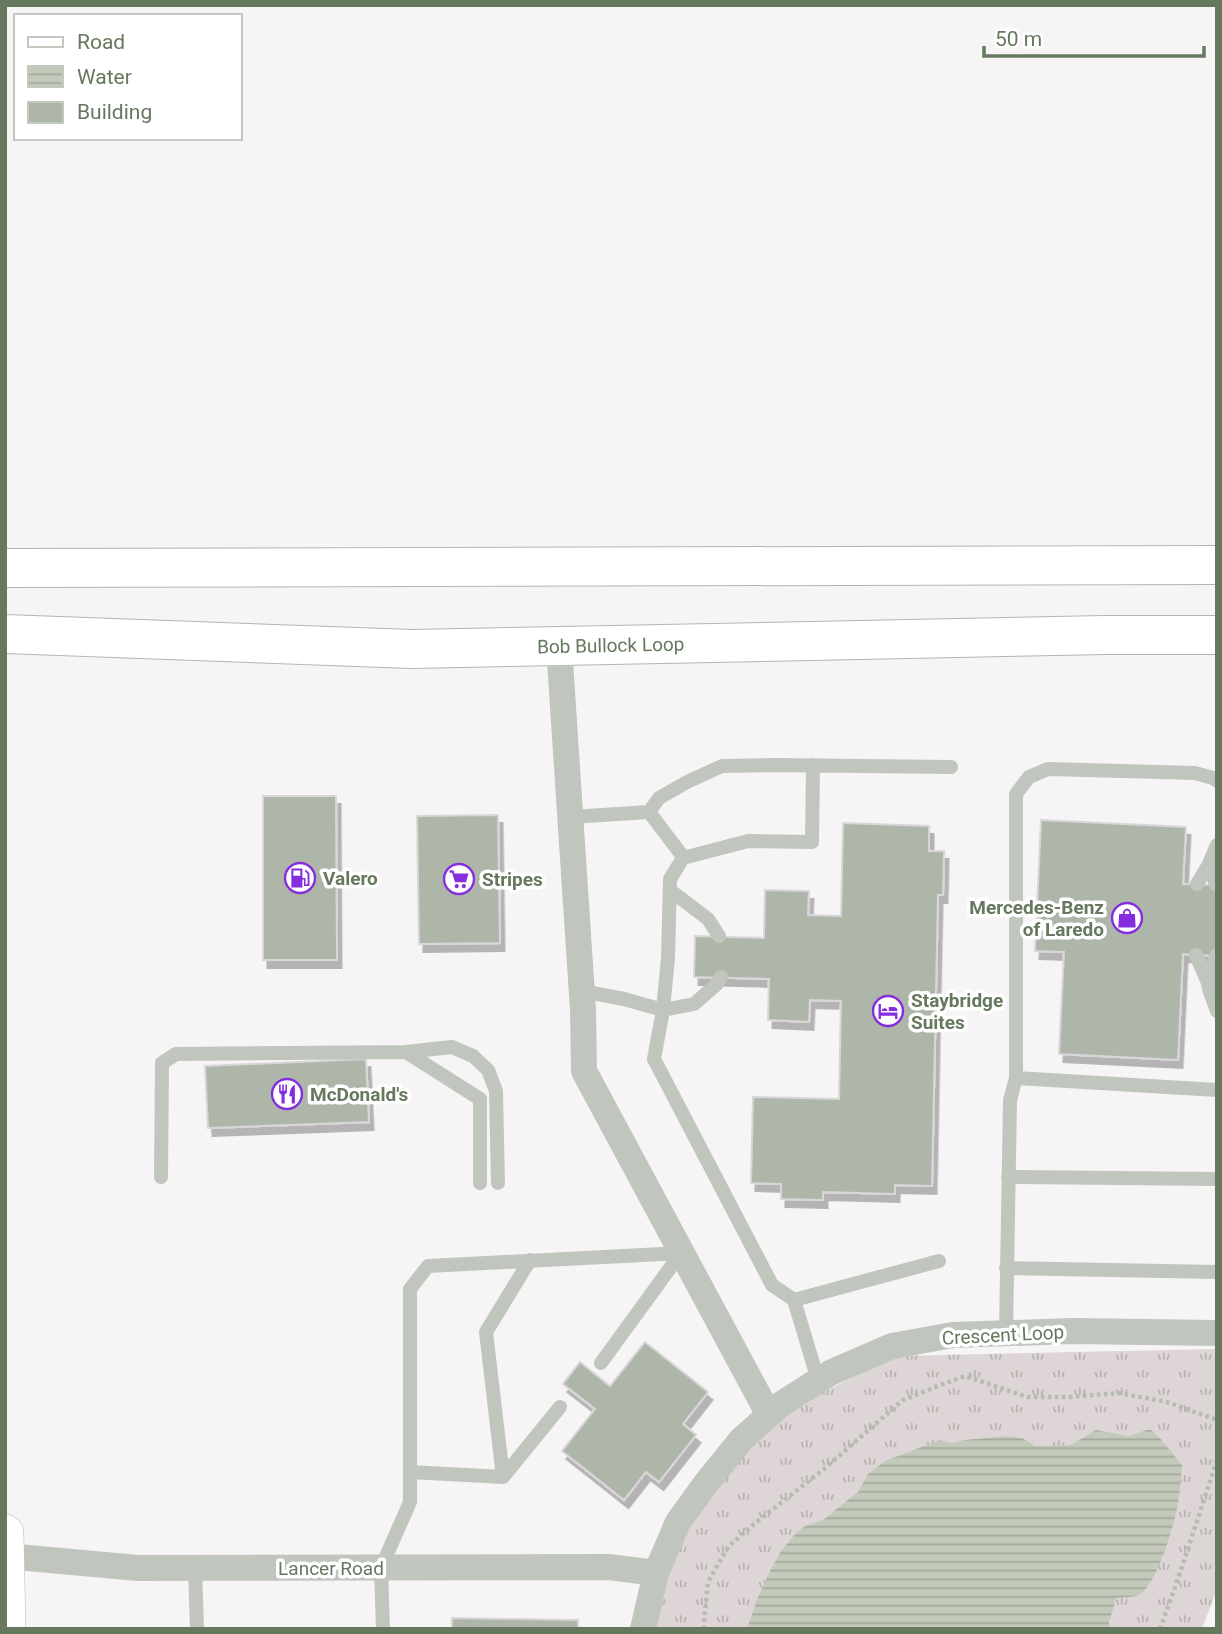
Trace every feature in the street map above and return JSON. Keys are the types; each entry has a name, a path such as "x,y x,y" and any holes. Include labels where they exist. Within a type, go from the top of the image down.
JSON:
{"highway":[{"path":"5,568 1217,565"},
{"name":"Bob Bullock Loop","path":"5,634 412,649 1217,635"}],"main road":[{"path":"5,1533 7,1629"}],"street":[{"path":"559,646 582,991 584,1071 769,1415"},
{"name":"Crescent Loop","path":"643,1629 656,1573 678,1522 741,1440 780,1405 830,1373 892,1346 953,1335 1073,1331 1217,1333"},
{"name":"Lancer Road","path":"6,1556 138,1568 609,1567 656,1573"}],"lane":[{"path":"813,765 812,842 748,841 684,858 670,879 668,958 663,1010 654,1059 772,1285 794,1300 818,1380"},
{"path":"649,812 659,798 722,766 951,767"},
{"path":"1006,1334 1010,1100 1016,1078 1016,794 1029,778 1048,769 1195,774 1217,781"},
{"path":"571,817 649,812"},
{"path":"649,812 684,858"},
{"path":"1197,884 1217,845"},
{"path":"1209,864 1216,885"},
{"path":"671,891 708,919 719,936"},
{"path":"1196,955 1217,1012"},
{"path":"1209,986 1216,956"},
{"path":"582,991 663,1010 694,1004 716,985 721,977"},
{"path":"161,1177 162,1063 176,1054 406,1052 452,1047 473,1056 488,1070 496,1091 498,1184"},
{"path":"406,1052 480,1099 480,1183"},
{"path":"1016,1078 1217,1090"},
{"path":"1008,1177 1217,1179"},
{"path":"383,1629 381,1568 410,1502 410,1289 428,1266 681,1253"},
{"path":"601,1363 681,1253"},
{"path":"503,1476 486,1332 530,1260"},
{"path":"794,1300 939,1261"},
{"path":"1006,1268 1217,1272"},
{"path":"503,1476 560,1407"},
{"path":"410,1472 503,1476"},
{"path":"195,1567 197,1629"}],"path":[{"path":"704,1629 708,1582 728,1547 903,1400 965,1376 1027,1397 1119,1393 1167,1402 1217,1420"},
{"path":"1160,1629 1217,1460"}],"green space":[{"path":"1217,1349 1217,1589 1202,1629 652,1629 683,1532 745,1449 790,1409 895,1356"}],"water":[{"path":"1096,1430 1129,1436 1151,1430 1182,1465 1176,1512 1158,1568 1145,1590 1138,1595 1116,1598 1109,1623 1110,1629 747,1629 757,1599 781,1551 805,1526 823,1520 858,1492 868,1474 885,1461 939,1440 952,1443 1007,1436 1022,1438 1035,1446 1071,1445"}],"building":[{"name":"Valero","path":"263,796 336,796 337,960 263,960"},
{"name":"Stripes","path":"498,815 500,943 419,944 417,816"},
{"name":"Mercedes-Benz of Laredo","path":"1041,820 1186,827 1183,884 1217,885 1217,956 1183,954 1178,1060 1059,1054 1064,952 1035,951"},
{"name":"Staybridge Suites","path":"843,823 929,826 929,851 944,851 943,895 938,895 932,1186 895,1185 895,1194 823,1192 823,1200 781,1199 781,1184 751,1183 753,1097 839,1099 841,1001 810,1000 809,1022 768,1020 769,979 694,977 695,936 764,938 765,890 809,891 808,915 841,916"},
{"name":"McDonald's","path":"366,1059 369,1122 208,1128 205,1066"},
{"path":"645,1342 708,1392 683,1424 696,1435 659,1482 646,1472 624,1500 562,1451 595,1409 563,1384 580,1362 610,1386"},
{"path":"452,1618 578,1620 578,1629 452,1629"}],"place":[{"name":"Valero","path":"300,878"},
{"name":"Stripes","path":"459,879"},
{"name":"Mercedes-Benz of Laredo","path":"1127,918"},
{"name":"Staybridge Suites","path":"888,1011"},
{"name":"McDonald's","path":"287,1094"}]}
